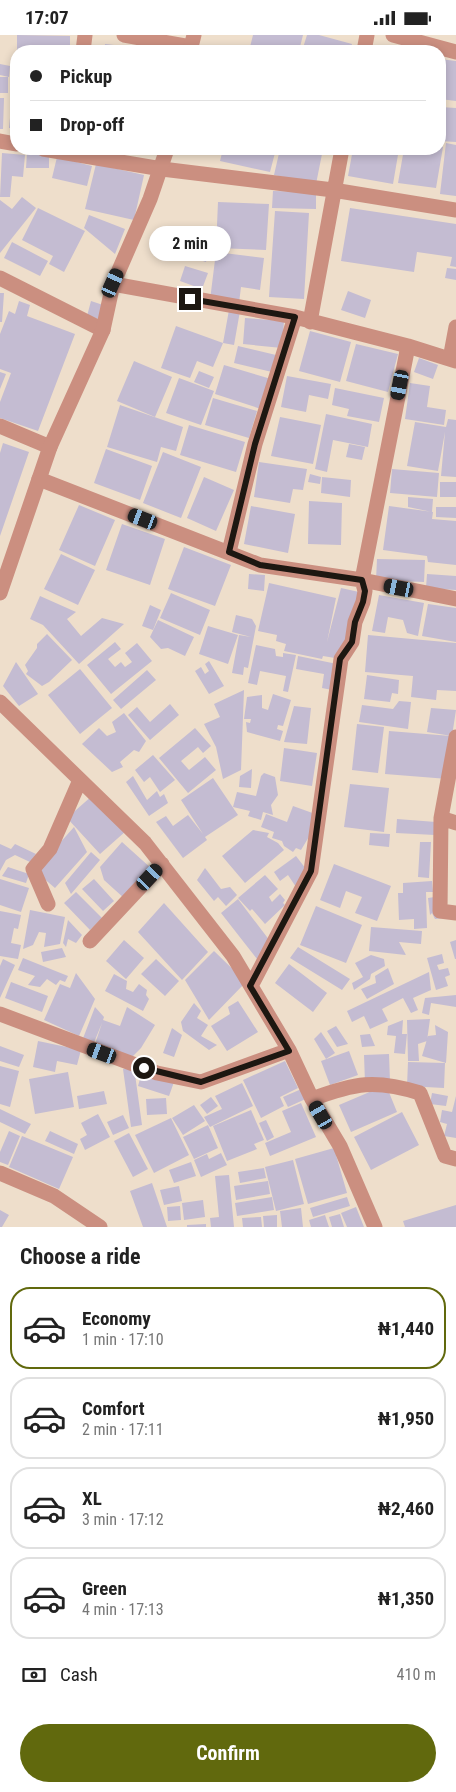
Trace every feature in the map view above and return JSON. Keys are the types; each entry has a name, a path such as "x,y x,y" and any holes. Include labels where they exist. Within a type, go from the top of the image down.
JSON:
{"street":[{"path":"124,35 192,45"},
{"path":"393,35 430,45"},
{"path":"91,155 162,169 333,190 456,210"},
{"path":"0,593 4,572 50,447 103,330 113,283 162,169 166,155"},
{"path":"310,322 341,155"},
{"path":"0,278 103,330"},
{"path":"113,283 295,317 408,346 453,360 456,327"},
{"path":"229,552 255,444 295,317"},
{"path":"250,986 311,871 340,659 352,642 355,622 363,602 365,591 362,580 408,346"},
{"path":"0,426 50,447"},
{"path":"39,479 260,565 362,580 456,599"},
{"path":"0,702 145,843 233,956 289,1051 312,1099 340,1146 375,1227"},
{"path":"456,737 441,818 440,911 456,913"},
{"path":"48,905 33,869 50,849 80,780"},
{"path":"441,818 456,823"},
{"path":"90,941 162,864"},
{"path":"0,1014 156,1073 201,1082 289,1051"},
{"path":"312,1099 347,1086 391,1084 420,1093 445,1156 456,1159"},
{"path":"0,1173 54,1196 100,1227"}],"building":[{"path":"17,35 70,36 70,45 17,45"},
{"path":"253,35 303,35 300,45 250,45"},
{"path":"307,35 319,35 352,44 352,45 304,45"},
{"path":"446,60 456,61 456,101 446,100"},
{"path":"0,64 10,66 9,77 0,75"},
{"path":"0,77 8,77 8,93 0,93"},
{"path":"0,98 4,98 3,129 0,129"},
{"path":"446,107 456,108 456,142 446,141"},
{"path":"446,143 456,145 456,196 440,194"},
{"path":"2,153 25,155 23,177 12,176 10,197 0,197"},
{"path":"27,155 49,155 49,168 26,168"},
{"path":"222,155 274,155 270,172 220,161"},
{"path":"279,155 322,155 316,184 274,175"},
{"path":"352,155 398,155 393,184 348,176"},
{"path":"403,155 442,155 436,188 398,183"},
{"path":"57,157 92,166 87,186 52,178"},
{"path":"96,164 144,175 134,220 85,209"},
{"path":"273,191 316,192 316,209 272,208"},
{"path":"22,197 36,208 0,253 0,200 12,209"},
{"path":"218,202 269,204 266,250 216,248"},
{"path":"38,208 85,231 64,272 49,264 53,256 22,240"},
{"path":"350,208 456,224 456,267 450,266 452,257 417,252 414,272 341,261"},
{"path":"275,211 309,213 304,299 269,297"},
{"path":"89,215 125,229 115,254 84,228"},
{"path":"12,242 48,261 40,276 4,258"},
{"path":"191,243 210,248 206,262 187,256"},
{"path":"216,252 264,258 260,290 241,287 239,303 210,300"},
{"path":"185,266 208,273 202,289 180,281"},
{"path":"447,268 456,269 456,280 445,278"},
{"path":"348,291 371,300 365,318 341,310"},
{"path":"0,293 4,293 2,322 0,322"},
{"path":"19,301 30,305 27,316 75,334 38,431 0,418 0,402 11,373 0,369 0,334 9,311 15,314"},
{"path":"91,301 103,305 98,319 87,316"},
{"path":"229,310 240,311 234,345 223,343"},
{"path":"245,318 284,321 282,348 243,344"},
{"path":"176,326 223,343 213,367 197,361 190,378 161,368"},
{"path":"310,331 351,342 340,382 299,371"},
{"path":"356,344 398,354 388,392 346,381"},
{"path":"238,346 276,355 272,372 234,363"},
{"path":"419,358 438,365 433,379 414,372"},
{"path":"134,361 172,377 155,417 117,401"},
{"path":"224,365 271,379 261,409 215,394"},
{"path":"199,371 214,377 209,388 194,382"},
{"path":"0,372 6,374 0,389"},
{"path":"287,376 331,384 328,399 309,395 306,412 281,407"},
{"path":"179,378 214,391 201,425 166,413"},
{"path":"410,383 430,386 427,407 446,410 444,425 405,419"},
{"path":"335,388 384,398 379,422 347,416 349,409 332,405"},
{"path":"213,398 257,411 249,438 205,425"},
{"path":"120,405 183,427 176,451 161,447 157,462 107,447"},
{"path":"326,414 372,424 368,447 333,440 327,472 315,469"},
{"path":"280,417 321,425 313,464 271,456"},
{"path":"448,419 456,420 456,477 441,476 445,432 438,471 407,466 415,422 446,427"},
{"path":"189,425 245,442 236,472 180,455"},
{"path":"3,443 29,452 0,536 0,453"},
{"path":"349,444 365,447 362,460 346,457"},
{"path":"106,449 152,466 140,500 94,483"},
{"path":"163,452 201,467 181,518 143,503"},
{"path":"259,462 307,469 303,490 293,489 290,503 254,497"},
{"path":"392,469 439,473 437,497 390,493"},
{"path":"310,474 321,477 320,484 308,482"},
{"path":"204,477 234,490 216,531 187,518"},
{"path":"322,477 351,480 350,497 321,493"},
{"path":"440,482 456,482 456,497 440,497"},
{"path":"408,497 433,499 432,512 408,507"},
{"path":"309,501 342,503 341,545 308,544"},
{"path":"79,505 115,520 95,566 59,550"},
{"path":"251,506 295,514 288,553 244,544"},
{"path":"389,506 433,512 432,519 456,521 456,565 428,562 427,556 383,550"},
{"path":"436,507 456,507 456,518 436,517"},
{"path":"122,524 165,539 150,585 106,570"},
{"path":"184,547 231,565 215,606 168,589"},
{"path":"61,554 95,570 78,605 44,589"},
{"path":"377,559 425,560 424,582 376,580"},
{"path":"249,574 265,575 264,591 248,589"},
{"path":"427,574 456,576 456,590 426,588"},
{"path":"269,583 336,598 327,642 341,588 359,592 341,659 323,656 322,659 284,651 286,644 276,641 277,635 258,631"},
{"path":"171,593 210,610 200,635 160,618"},
{"path":"379,595 424,603 418,636 407,633 403,620 388,617 385,633 372,631"},
{"path":"40,596 76,612 67,619 81,636 102,618 124,624 79,664 43,625 30,619"},
{"path":"428,604 456,608 456,642 422,636"},
{"path":"150,605 161,610 153,630 142,626"},
{"path":"236,615 252,619 256,626 248,668 244,667 243,675 232,673 239,635 251,637 232,632"},
{"path":"158,620 194,637 185,656 168,648 161,649 150,637"},
{"path":"208,626 238,635 228,664 199,654"},
{"path":"47,634 72,660 49,682 42,686 26,674 28,671 25,665 37,648 37,644"},
{"path":"368,635 456,643 456,691 437,690 436,700 411,697 413,676 365,672"},
{"path":"115,642 121,649 108,659 115,667 121,662 125,667 132,662 125,653 137,643 152,661 111,694 87,665"},
{"path":"256,645 275,649 276,656 283,657 283,653 296,655 288,692 283,691 286,676 260,671 257,685 248,683"},
{"path":"298,656 337,664 332,690 322,688 324,674 296,669"},
{"path":"209,661 224,686 209,694 195,671 201,667 205,674 209,671 205,664"},
{"path":"16,662 38,694 19,706 3,686"},
{"path":"80,669 112,708 80,734 48,695"},
{"path":"147,670 156,680 121,709 113,700"},
{"path":"367,675 399,680 398,694 392,693 390,702 364,699"},
{"path":"244,690 241,770 223,779 216,747 204,724 220,717 214,704"},
{"path":"273,694 291,700 283,726 278,725 277,729 283,731 280,741 247,732 246,722 250,723 251,719 244,719 247,697 262,695 262,708 268,710"},
{"path":"399,701 411,702 408,729 359,722 362,705 393,709"},
{"path":"170,704 179,715 150,740 128,715 137,707 150,722"},
{"path":"294,706 311,708 307,744 284,742"},
{"path":"431,708 456,710 452,736 427,732"},
{"path":"124,713 146,741 139,752 134,750 120,762 123,767 112,772 82,744 99,728 107,736 116,732 112,722"},
{"path":"357,724 384,727 378,773 352,770"},
{"path":"195,728 211,746 203,753 198,747 181,761 189,770 205,757 216,770 188,793 159,758"},
{"path":"389,731 451,736 448,779 385,774"},
{"path":"284,748 317,753 312,786 280,781"},
{"path":"153,755 175,780 160,792 150,777 144,782 135,770"},
{"path":"252,769 251,788 239,787 240,776"},
{"path":"264,773 275,777 278,795 271,805 273,815 263,812 261,820 248,816 250,811 233,807 237,792 256,796 261,776"},
{"path":"133,776 147,800 157,791 160,797 164,794 168,803 149,816 126,782"},
{"path":"213,778 238,815 205,837 207,840 183,858 156,822 166,816 173,826 188,815 203,834 181,800"},
{"path":"350,784 389,788 384,832 344,827"},
{"path":"93,795 126,831 100,854 67,818"},
{"path":"293,806 318,815 310,835 301,850 296,848 293,852 284,846 282,841 272,838 274,832 261,827 266,814 287,822"},
{"path":"397,819 436,822 435,835 396,833"},
{"path":"74,827 87,852 55,888 35,871"},
{"path":"253,830 269,833 267,837 278,843 284,850 245,883 222,856"},
{"path":"370,833 390,834 389,847 369,845"},
{"path":"122,842 152,869 125,899 104,880 100,867"},
{"path":"420,842 431,842 429,878 418,877"},
{"path":"0,844 11,849 15,844 36,854 30,862 15,855 6,860 0,871"},
{"path":"91,852 100,860 71,894 65,883"},
{"path":"296,856 306,869 296,887 288,875 280,881 274,872"},
{"path":"334,864 391,886 377,921 355,913 362,897 346,891 340,908 320,900"},
{"path":"8,867 29,874 26,883 2,876"},
{"path":"205,868 221,889 230,887 237,895 226,906 218,897 214,901 197,880"},
{"path":"265,875 278,889 269,897 272,902 280,894 285,900 283,903 285,905 265,924 252,909 250,911 238,898"},
{"path":"0,879 29,888 21,912 0,905"},
{"path":"94,879 114,901 103,911 82,889"},
{"path":"432,881 433,892 426,892 427,928 414,929 414,919 399,920 398,893 403,893 403,883"},
{"path":"76,892 102,918 90,930 64,903"},
{"path":"441,896 443,918 435,919 432,913 430,915 428,898"},
{"path":"238,899 270,941 257,959 221,913"},
{"path":"164,903 208,952 182,980 138,932"},
{"path":"316,906 362,925 346,963 300,945"},
{"path":"30,910 65,917 60,944 44,947 46,933 39,932 33,945 23,949"},
{"path":"0,911 21,915 18,929 14,928 11,943 21,945 18,959 0,956"},
{"path":"68,920 82,935 76,943 68,939 66,947 63,943"},
{"path":"371,927 422,931 421,944 399,942 406,955 369,951"},
{"path":"124,940 144,958 126,979 106,961"},
{"path":"456,940 456,959 455,959 450,942"},
{"path":"298,947 350,979 342,990 290,958"},
{"path":"62,948 66,957 43,962 41,952"},
{"path":"214,951 246,982 209,1020 185,980"},
{"path":"442,954 444,963 437,965 439,970 448,968 450,975 445,977 448,986 436,990 427,958"},
{"path":"371,955 384,959 385,966 371,974 370,979 354,990 352,983 363,977 355,963"},
{"path":"23,958 68,976 65,982 60,980 56,985 47,979 40,987 28,985 35,976 18,970"},
{"path":"3,959 15,965 0,998 0,966"},
{"path":"156,959 179,981 165,996 141,974"},
{"path":"289,964 327,993 313,1012 275,983"},
{"path":"388,968 394,984 367,999 361,989 376,983 375,976"},
{"path":"429,972 431,990 413,998 418,1010 411,1013 403,998 382,1009 388,1021 370,1029 364,1016 352,1022 347,1011"},
{"path":"76,973 95,999 79,1036 44,1020 60,984 70,988"},
{"path":"114,974 127,981 126,989 133,992 139,984 147,990 146,995 149,999 143,1011 105,991"},
{"path":"11,982 48,996 42,1012 5,998"},
{"path":"456,995 456,1007 431,1003 429,1015 422,1013 425,998"},
{"path":"238,1001 258,1032 227,1051 211,1026 230,1014 228,1007"},
{"path":"194,1003 201,1011 197,1018 208,1025 201,1036 217,1045 209,1050 183,1031 181,1022"},
{"path":"95,1007 104,1017 103,1020 120,1026 127,1007 155,1025 141,1048 130,1059 94,1047 102,1023 93,1045 82,1041"},
{"path":"430,1019 427,1041 418,1044 419,1061 408,1061 407,1020"},
{"path":"403,1020 402,1034 407,1034 405,1054 394,1053 396,1036 387,1035 388,1026"},
{"path":"435,1025 448,1032 446,1063 422,1056 428,1036 436,1035"},
{"path":"336,1026 348,1044 337,1047 327,1031"},
{"path":"172,1028 182,1035 174,1057 163,1053"},
{"path":"321,1032 335,1053 326,1059 314,1039"},
{"path":"370,1034 375,1046 362,1047 360,1035"},
{"path":"38,1041 81,1050 77,1065 57,1061 55,1072 33,1067"},
{"path":"0,1046 24,1055 19,1067 0,1061"},
{"path":"349,1051 358,1075 330,1085 321,1061"},
{"path":"389,1054 390,1082 365,1083 364,1055"},
{"path":"285,1061 298,1088 280,1097 284,1106 261,1118 243,1080"},
{"path":"408,1062 445,1063 444,1088 407,1086"},
{"path":"0,1066 19,1071 10,1107 0,1104"},
{"path":"134,1067 142,1125 131,1127 123,1069"},
{"path":"68,1072 74,1107 35,1114 29,1079"},
{"path":"142,1072 174,1082 169,1096 138,1086"},
{"path":"242,1083 253,1106 210,1127 204,1117 222,1109 215,1096"},
{"path":"386,1085 397,1112 351,1132 339,1105"},
{"path":"306,1087 310,1097 288,1107 283,1097"},
{"path":"104,1091 107,1104 79,1109 77,1096"},
{"path":"432,1093 448,1096 446,1106 430,1104"},
{"path":"456,1096 456,1138 444,1136 447,1124 440,1122 442,1110 452,1112"},
{"path":"211,1097 218,1106 207,1114 200,1105"},
{"path":"166,1098 167,1114 147,1115 146,1099"},
{"path":"301,1103 316,1137 270,1156 265,1143 291,1132 282,1111"},
{"path":"194,1105 205,1121 183,1135 172,1118"},
{"path":"0,1109 31,1124 25,1134 0,1122"},
{"path":"251,1110 264,1140 254,1144 257,1149 227,1161 213,1126"},
{"path":"402,1112 419,1145 371,1170 354,1137"},
{"path":"98,1114 110,1137 85,1150 80,1139 87,1135 81,1123"},
{"path":"123,1115 129,1128 113,1135 107,1122"},
{"path":"171,1118 189,1155 154,1173 135,1135"},
{"path":"266,1120 274,1137 267,1141 259,1123"},
{"path":"208,1125 218,1148 194,1159 183,1137"},
{"path":"9,1131 20,1136 8,1165 0,1162 0,1152"},
{"path":"50,1131 78,1144 74,1154 45,1141"},
{"path":"129,1133 148,1169 133,1177 114,1141"},
{"path":"22,1136 73,1157 59,1189 9,1167"},
{"path":"334,1148 347,1193 308,1204 295,1159"},
{"path":"221,1153 227,1165 201,1177 194,1160 207,1154 209,1159"},
{"path":"293,1160 304,1204 276,1211 265,1167"},
{"path":"191,1162 196,1176 174,1183 169,1170"},
{"path":"264,1168 266,1178 240,1183 238,1172"},
{"path":"229,1175 234,1227 211,1227 210,1218 219,1217 215,1176"},
{"path":"268,1181 270,1194 236,1200 234,1186"},
{"path":"152,1183 167,1227 143,1227 130,1191"},
{"path":"179,1186 182,1201 164,1205 160,1190"},
{"path":"272,1197 274,1210 237,1216 235,1203"},
{"path":"347,1197 350,1206 313,1217 310,1208"},
{"path":"203,1200 205,1217 184,1220 182,1203"},
{"path":"456,1205 456,1227 405,1227 403,1221"},
{"path":"180,1206 181,1220 168,1221 167,1207"},
{"path":"356,1207 364,1227 347,1227 341,1213"},
{"path":"301,1208 303,1227 282,1227 280,1211"},
{"path":"0,1210 9,1215 2,1227 0,1227"},
{"path":"340,1214 344,1227 332,1227 329,1217"},
{"path":"277,1215 277,1227 264,1227 263,1216"},
{"path":"325,1215 329,1227 311,1227 309,1220"},
{"path":"261,1217 262,1227 243,1227 242,1218"},
{"path":"206,1224 206,1227 187,1227 187,1225"}],"route":[{"path":"144,1068 156,1073 201,1082 289,1051 250,986 311,871 340,659 352,642 355,622 365,591 362,580 260,565 229,552 255,444 295,317 190,299"}]}
